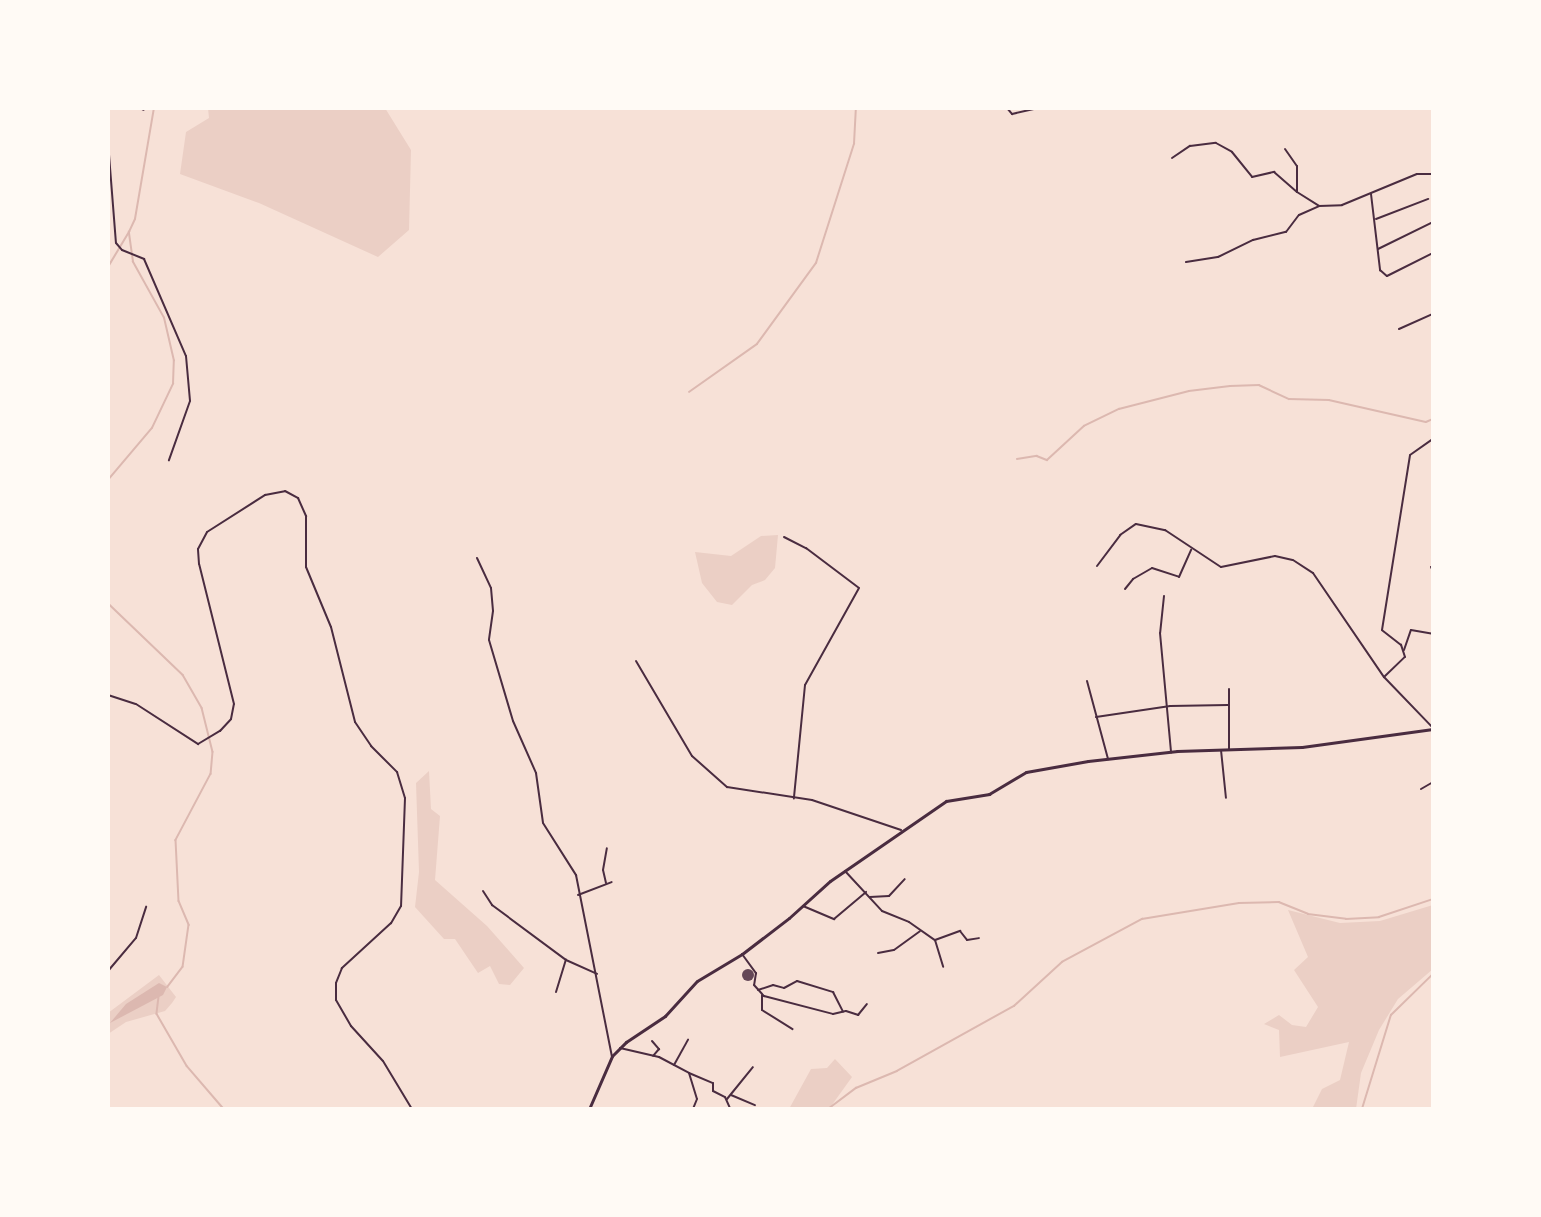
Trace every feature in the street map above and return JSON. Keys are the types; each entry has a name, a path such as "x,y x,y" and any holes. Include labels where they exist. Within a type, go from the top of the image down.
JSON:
{"street":[{"path":"140,108 144,110"},
{"path":"1007,108 1012,114 1038,108"},
{"path":"108,142 116,243 122,250 144,259 186,356 189,401 169,460"},
{"path":"1172,158 1190,146 1216,143 1232,152 1252,177 1274,172 1296,192 1319,206"},
{"path":"1285,149 1297,166 1296,192"},
{"path":"1186,262 1218,257 1253,240 1286,232 1299,215 1319,206 1342,206 1417,174 1433,174"},
{"path":"1371,194 1376,219 1380,270 1387,276 1433,253"},
{"path":"1376,219 1428,199"},
{"path":"1378,249 1433,222"},
{"path":"1399,329 1433,314"},
{"path":"1404,650 1382,630 1410,455 1433,439"},
{"path":"108,695 136,704 198,744 220,731 231,719 234,704 199,564 198,549 207,532 265,495 285,491 298,498 306,516 306,567 331,627 355,722 370,746 397,772 405,798 401,906 391,923 342,968 336,983 336,1000 351,1026 383,1061 412,1109"},
{"path":"1097,566 1120,535 1137,524 1165,530 1221,567 1275,556 1313,573 1384,677 1433,729"},
{"path":"784,537 806,548 859,588 805,684 794,798"},
{"path":"1125,589 1133,579 1152,568 1179,576 1192,549"},
{"path":"477,558 491,588 493,611 489,640 513,722 536,773 543,823 576,875 578,895 597,974 612,1056"},
{"path":"1431,567 1433,571"},
{"path":"1164,596 1160,633 1171,752"},
{"path":"1384,677 1399,665 1411,630 1433,634"},
{"path":"636,661 692,756 727,787 852,810 878,825 901,830"},
{"path":"1087,681 1108,759"},
{"path":"1228,689 1229,749"},
{"path":"1096,717 1168,707 1228,705"},
{"path":"589,1109 612,1056 665,1016 697,981 742,954 901,830 946,801 989,794 1019,774 1108,759 1171,752 1302,747 1433,729"},
{"path":"1221,750 1226,798"},
{"path":"1421,789 1433,783"},
{"path":"606,883 603,870 607,848"},
{"path":"845,872 882,911 921,930 935,940 944,968"},
{"path":"870,897 889,896 904,879"},
{"path":"578,895 612,882"},
{"path":"483,891 492,905 566,960 597,974"},
{"path":"803,906 834,919 866,892"},
{"path":"108,971 136,938 146,907"},
{"path":"878,954 894,950 921,930"},
{"path":"935,940 960,931 967,939 979,938"},
{"path":"742,954 756,973 754,985 762,994 801,1008 858,1015 867,1004"},
{"path":"556,992 566,960"},
{"path":"758,990 774,985 784,987 797,981 833,992 843,1012"},
{"path":"762,994 762,1010 793,1029"},
{"path":"674,1065 688,1040"},
{"path":"652,1041 659,1049 653,1056"},
{"path":"620,1048 653,1056 713,1083 713,1091 727,1099 730,1108"},
{"path":"727,1099 753,1067"},
{"path":"689,1073 697,1100 693,1109"},
{"path":"730,1095 754,1105"}],"shaded area":[{"path":"208,108 385,108 411,150 409,230 378,257 259,203 180,174 186,132 209,118"},
{"path":"778,535 775,568 765,580 752,585 732,605 717,602 702,583 695,552 731,556 761,536"},
{"path":"429,771 431,809 440,816 435,880 487,926 524,968 510,985 499,984 490,966 478,973 455,939 444,939 415,907 419,872 416,783"},
{"path":"1433,905 1433,969 1398,999 1379,1030 1361,1073 1356,1109 1312,1109 1322,1089 1340,1080 1349,1042 1280,1057 1279,1030 1264,1024 1279,1015 1292,1025 1306,1027 1318,1007 1294,970 1308,957 1288,910 1340,923 1380,921"},
{"path":"159,975 176,997 172,1003 165,1011 126,1022 108,1034 108,1013"},
{"path":"159,983 167,987 163,995 110,1023 126,1004"},
{"path":"835,1059 852,1077 829,1109 789,1109 811,1069 827,1068"}],"building":[{"path":"750,969 754,975 750,981 746,981 742,973"}],"waterway":[{"path":"108,480 152,428 173,384 174,361 164,318 133,262 129,232 135,219 154,108"},
{"path":"689,392 757,344 816,263 854,144 856,108"},
{"path":"108,267 129,232"},
{"path":"1017,459 1037,456 1047,460 1084,426 1119,409 1189,391 1230,386 1259,385 1289,399 1329,400 1426,422 1433,419"},
{"path":"108,603 183,675 202,708 213,752 211,774 176,840 179,901 189,925 183,967 168,987"},
{"path":"828,1109 856,1088 897,1071 1014,1006 1062,962 1142,919 1239,903 1279,902 1308,914 1346,919 1379,917 1433,899"},
{"path":"1362,1109 1391,1015 1433,974"},
{"path":"159,997 157,1014 187,1066 224,1109"}]}
